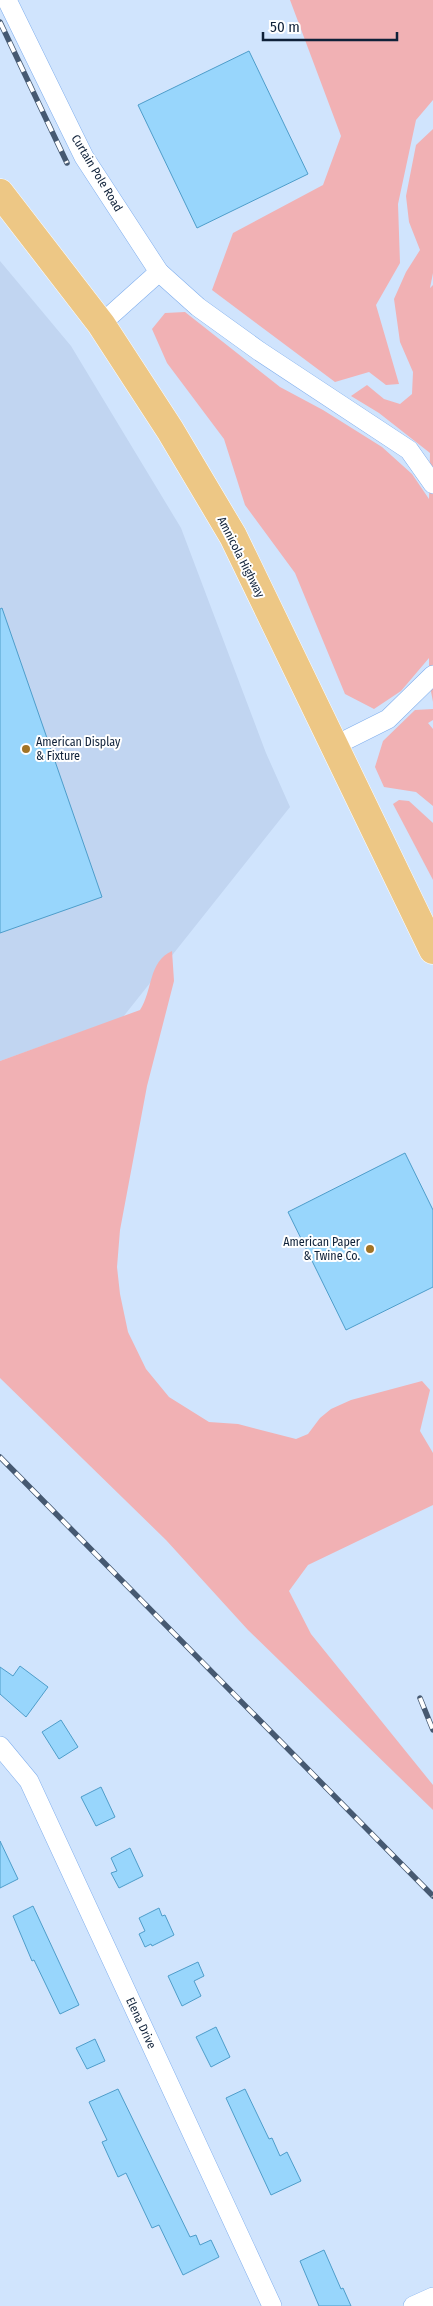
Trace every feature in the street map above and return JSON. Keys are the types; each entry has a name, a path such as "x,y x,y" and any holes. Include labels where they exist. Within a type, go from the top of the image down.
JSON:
{"main road":[{"name":"Amnicola Highway","path":"0,193 101,324 170,430 232,536 433,950"}],"street":[{"name":"Curtain Pole Road","path":"7,0 84,157 160,272 198,307 259,351 409,450 433,484"},
{"path":"101,324 160,272"},
{"path":"334,746 388,719 433,675"},
{"name":"Elena Drive","path":"0,1746 29,1781 272,2306"},
{"path":"413,2306 433,2297"}],"shaded area":[{"path":"290,0 433,0 433,100 416,120 398,204 400,263 376,305 399,384 386,385 369,372 335,382 212,290 233,233 323,185 341,136"},
{"path":"433,129 433,273 430,288 433,285 433,702 429,681 429,658 401,691 374,709 345,694 295,573 245,505 224,439 167,363 152,329 165,313 185,312 280,387 323,410 382,447 412,474 429,499 430,453 379,413 351,396 367,385 384,399 400,404 412,394 413,372 400,342 394,299 406,272 420,250 409,222 406,196 416,145"},
{"path":"0,261 71,346 181,528 266,753 290,807 123,1017 0,1061"},
{"path":"433,709 433,720 428,723 433,729 433,806 416,792 384,787 375,767 383,741 415,710"},
{"path":"399,800 409,801 433,823 433,880 393,804"},
{"path":"172,951 174,981 147,1086 120,1230 117,1267 120,1294 128,1332 146,1369 169,1397 209,1422 238,1424 296,1439 308,1434 320,1418 331,1409 351,1400 422,1381 430,1390 420,1431 433,1453 433,1505 308,1565 289,1591 311,1634 433,1785 433,1810 248,1630 166,1540 0,1378 0,1061 140,1010 155,969 164,956"}],"building":[{"path":"249,51 308,174 197,228 138,105"},
{"name":"American Display & Fixture","path":"2,608 102,897 0,933 0,609"},
{"name":"American Paper & Twine Co.","path":"405,1153 433,1210 433,1287 346,1330 288,1212"},
{"path":"20,1666 48,1687 26,1717 0,1694 0,1667 13,1676"},
{"path":"61,1720 78,1747 59,1759 42,1732"},
{"path":"101,1787 115,1817 96,1826 81,1797"},
{"path":"0,1841 18,1879 0,1888"},
{"path":"130,1848 143,1876 119,1888 111,1873 117,1871 111,1858"},
{"path":"33,1906 79,2005 60,2014 34,1960 32,1961 13,1916"},
{"path":"159,1908 162,1916 165,1915 174,1935 152,1946 151,1944 145,1947 139,1934 145,1931 139,1918"},
{"path":"198,1962 204,1976 194,1981 201,1996 182,2006 168,1976"},
{"path":"216,2027 230,2057 211,2067 196,2037"},
{"path":"95,2039 105,2061 87,2069 76,2048"},
{"path":"118,2089 190,2237 196,2235 200,2245 211,2240 219,2257 183,2275 159,2225 152,2228 126,2173 118,2177 102,2142 107,2140 89,2102"},
{"path":"245,2089 269,2139 272,2138 280,2156 287,2152 301,2181 271,2195 226,2098"},
{"path":"324,2250 341,2289 343,2288 351,2306 319,2306 300,2261"}],"railway":[{"path":"0,22 67,163"},
{"path":"0,1457 433,1896"},
{"path":"420,1698 433,1730"}],"place":[{"name":"American Display & Fixture","path":"26,749"},
{"name":"American Paper & Twine Co.","path":"370,1249"}]}
